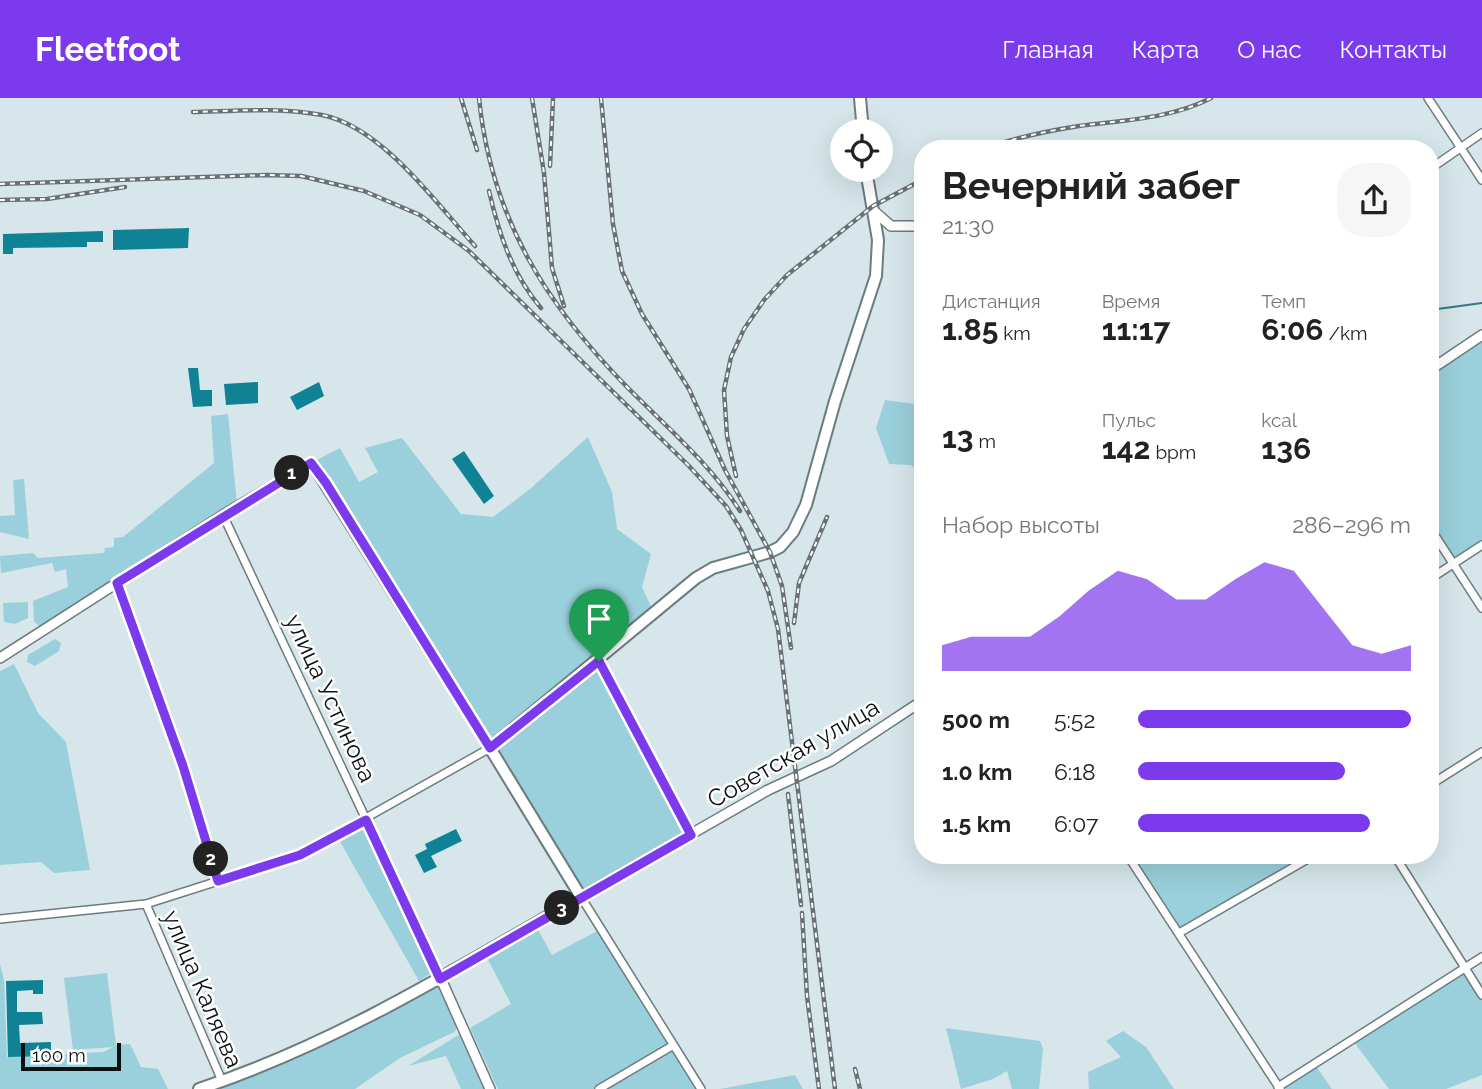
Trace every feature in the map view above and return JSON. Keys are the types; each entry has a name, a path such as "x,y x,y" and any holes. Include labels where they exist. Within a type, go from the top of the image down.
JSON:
{"main road":[{"path":"860,98 862,119"},
{"path":"581,897 490,748 599,661 696,578 713,568 770,552 780,547 793,532 812,490 835,401 876,275 879,255 875,212 869,182"},
{"name":"Советская улица","path":"199,1089 224,1085 299,1052 440,979 581,897"}],"street":[{"path":"1428,98 1482,180"},
{"path":"1439,163 1482,133"},
{"path":"875,212 891,226 914,226"},
{"path":"1439,364 1482,335"},
{"path":"0,658 223,515 311,463 490,748 300,855 146,904 0,919"},
{"name":"улица Устинова","path":"223,515 490,1089"},
{"path":"1439,542 1482,608"},
{"path":"1439,573 1482,545"},
{"path":"117,583 183,766 218,881"},
{"path":"599,661 691,835"},
{"name":"Советская улица","path":"581,897 768,790 831,761 914,706"},
{"path":"1439,779 1482,752"},
{"path":"1133,864 1279,1088 1482,957"},
{"path":"1179,933 1299,864"},
{"path":"1400,864 1482,995"},
{"path":"581,897 671,1046 701,1089"},
{"name":"улица Каляева","path":"146,904 224,1085"},
{"path":"599,1089 671,1046"}],"shaded area":[{"path":"1482,335 1482,545 1454,564 1439,542 1439,364"},
{"path":"885,400 914,404 914,467 889,464 876,428"},
{"path":"228,414 237,504 40,627 34,621 33,601 68,587 66,569 55,572 52,563 1,573 0,556 33,553 38,558 104,553 105,548 114,547 114,538 123,537 214,463 211,416"},
{"path":"588,437 612,492 617,529 651,554 642,587 654,613 599,661 690,835 581,897 311,463 340,448 359,482 378,472 365,448 402,438 461,514 493,517 530,489"},
{"path":"24,479 29,539 0,532 0,516 15,515 13,480"},
{"path":"28,602 28,618 15,624 4,622 3,603"},
{"path":"55,639 61,643 59,651 35,666 27,662 28,655"},
{"path":"14,664 38,713 66,742 90,870 54,873 41,862 0,865 0,671"},
{"path":"366,825 434,971 419,981 338,838"},
{"path":"1133,864 1299,864 1179,933"},
{"path":"536,926 552,955 599,930 701,1089 498,1089 470,1028 511,1004 484,952"},
{"path":"0,964 4,980 7,1057 103,1052 113,1047 73,1050 64,978 107,973 116,1045 130,1044 141,1067 158,1069 168,1089 0,1089"},
{"path":"1465,968 1482,995 1482,1075 1446,1089 1389,1089 1351,1038"},
{"path":"441,979 458,1027 454,1032 400,1058 355,1089 199,1089 222,1081"},
{"path":"946,1028 1040,1041 1043,1049 1039,1089 1012,1089 1007,1071 993,1079 961,1089"},
{"path":"1123,1031 1146,1047 1174,1089 1089,1089 1088,1072 1121,1057 1106,1041"},
{"path":"460,1034 486,1089 461,1089 446,1056 408,1066"},
{"path":"1314,1063 1332,1089 1277,1089"},
{"path":"795,1075 803,1089 720,1089"}],"building":[{"path":"189,228 188,248 113,250 113,230"},
{"path":"103,231 103,242 87,242 87,247 13,248 13,254 3,254 3,234"},
{"path":"188,368 198,368 200,390 212,390 212,406 193,407"},
{"path":"258,382 258,403 226,405 224,384"},
{"path":"319,382 324,396 297,410 290,397"},
{"path":"464,451 494,496 484,504 452,459"},
{"path":"456,829 462,841 431,856 437,867 424,873 415,855 427,849 425,844"},
{"path":"43,980 43,994 33,994 33,990 17,991 17,1012 42,1012 43,1024 19,1025 20,1043 51,1042 51,1056 8,1057 6,981"}],"waterway":[{"path":"1439,309 1482,303"}],"railway":[{"path":"461,98 477,150"},
{"path":"479,98 485,142 496,182 527,257 548,292 599,357 702,462 740,511"},
{"path":"532,98 544,173 552,268 564,306"},
{"path":"550,166 553,98"},
{"path":"601,98 613,224 622,271 642,314 689,389 725,470 770,552 782,586 791,648"},
{"path":"1012,140 1079,126 1163,115 1211,98"},
{"path":"193,112 290,111 322,115 344,122 366,134 386,150 475,246"},
{"path":"0,184 301,176 364,191 420,215 469,251 688,465 726,506 741,530 768,591 778,629 835,1089"},
{"path":"736,476 727,436 724,390 731,357 744,329 764,300 787,275 873,206 914,184"},
{"path":"0,200 47,199 125,187"},
{"path":"489,191 497,223 514,267 541,308"},
{"path":"794,623 799,583 827,517"},
{"path":"788,794 801,905"},
{"path":"802,913 807,996 819,1089"},
{"path":"855,1069 860,1089"}],"route":[{"path":"311,463 490,748 599,661 691,835 440,979 366,820 300,855 218,881 183,766 117,583 311,463"}]}
